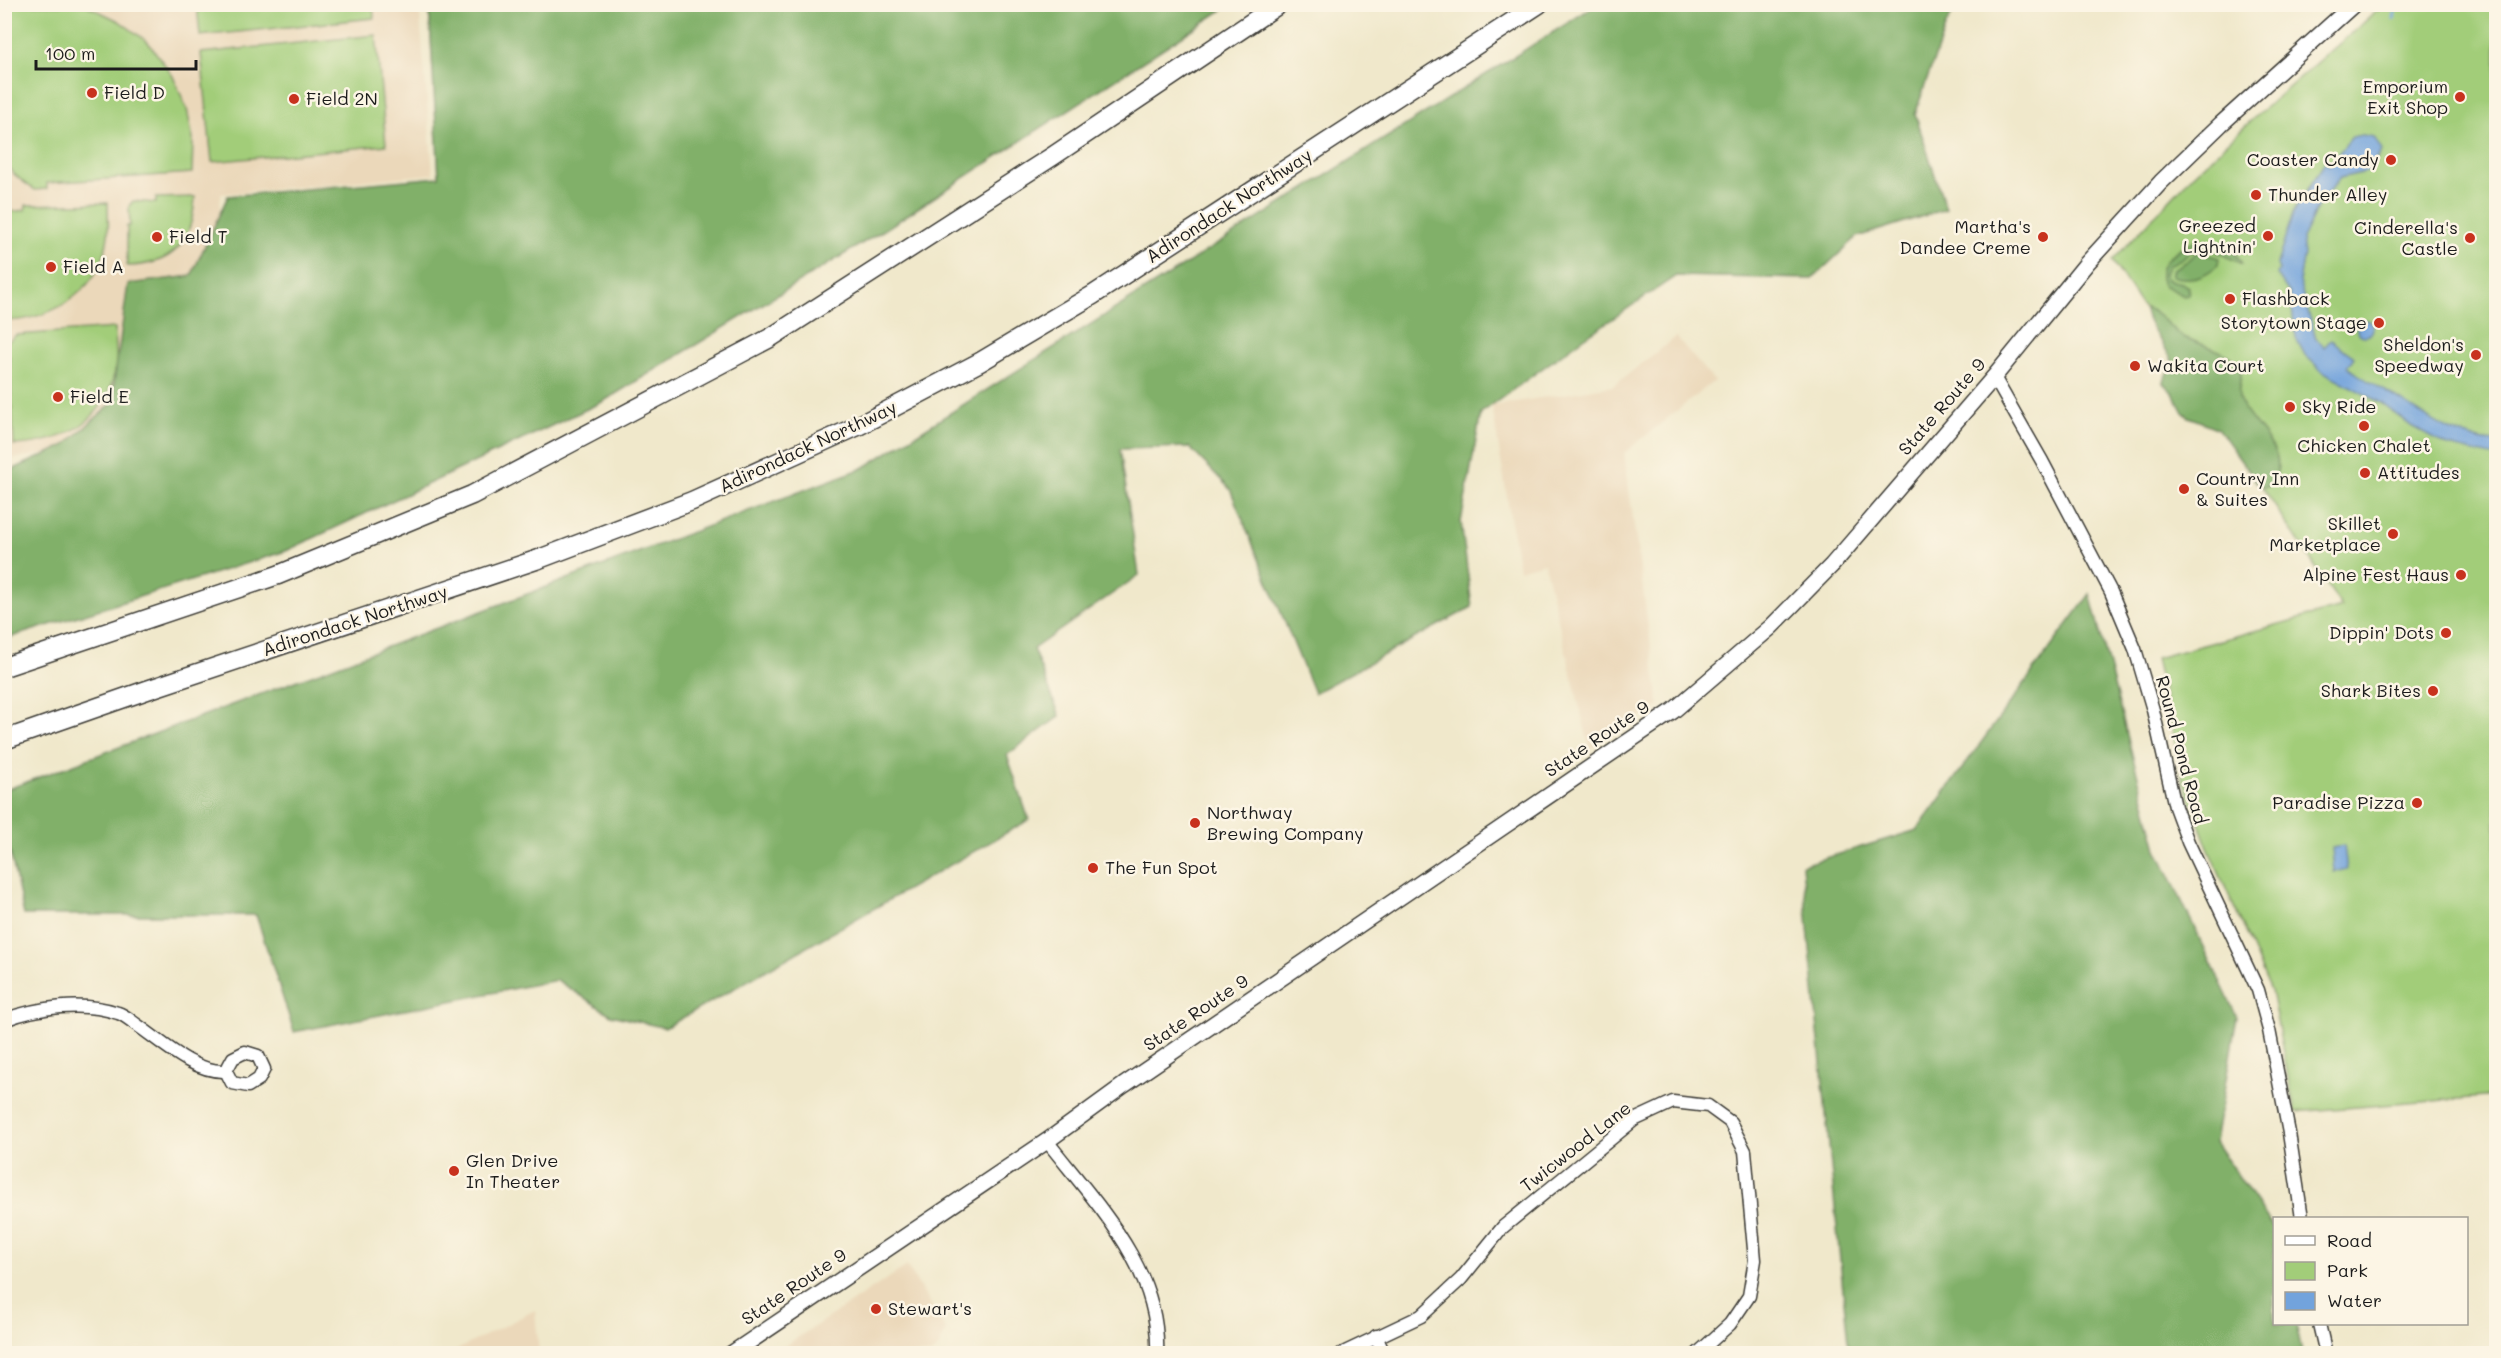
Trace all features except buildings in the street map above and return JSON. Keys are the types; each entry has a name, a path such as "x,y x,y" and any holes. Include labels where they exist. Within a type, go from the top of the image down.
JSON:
{"highway":[{"path":"4,667 278,575 472,495 770,338 1053,156 1280,4"},
{"name":"Adirondack Northway","path":"4,740 539,559 692,501 860,425 980,362 1093,295 1539,4"}],"main road":[{"name":"State Route 9","path":"731,1353 1047,1141 1124,1085 1674,711 1771,627 1832,565 1994,377 2087,263 2161,182 2221,123 2354,4"}],"street":[{"name":"Round Pond Road","path":"1994,377 2042,460 2111,592 2134,649 2153,710 2175,807 2188,842 2258,990 2268,1025 2289,1133 2302,1217"},
{"path":"4,1020 24,1012 77,1006 119,1013 188,1060 215,1072 226,1071"},
{"name":"Twicwood Lane","path":"1341,1353 1421,1317 1461,1279 1503,1227 1634,1120 1674,1102 1708,1106 1730,1122 1744,1151 1755,1260 1749,1296 1730,1324 1697,1353"},
{"path":"1047,1141 1129,1247 1150,1294 1158,1335 1158,1353"},
{"path":"2319,1325 2326,1353"},
{"path":"1376,1336 1384,1353"}],"shaded area":[{"path":"5,5 419,5 433,174 221,194 213,287 114,442 5,460"},
{"path":"1676,337 1714,381 1624,453 1659,705 1590,749 1544,563 1519,570 1492,406 1613,386"},
{"path":"907,1266 946,1330 937,1350 930,1354 774,1353"},
{"path":"535,1310 539,1353 451,1353"}],"green space":[{"path":"429,4 1230,5 884,230 604,401 286,551 5,639 5,473 64,446 111,404 128,284 191,276 228,196 439,177"},
{"name":"Field D","path":"4,5 86,5 119,21 148,42 173,76 187,109 193,139 192,173 47,183 47,189 35,190 19,179 10,170 5,159 5,153 10,152 4,114"},
{"path":"197,5 373,5 374,18 200,36"},
{"path":"1596,5 1957,5 1946,25 1915,114 1946,209 1857,237 1812,279 1676,276 1584,338 1481,413 1461,522 1472,607 1314,693 1230,489 1189,447 1120,449 1139,575 1033,649 1060,716 1007,755 1029,820 665,1028 611,1015 557,980 294,1032 256,915 24,915 5,829 5,790 863,468"},
{"path":"2384,5 2496,5 2496,1096 2295,1112 2271,991 2208,848 2184,783 2156,658 2342,607 2112,261 2194,174 2257,115"},
{"name":"Field 2N","path":"376,35 386,145 212,162 201,53"},
{"name":"Field T","path":"195,197 190,227 178,248 157,261 127,266 127,226 130,226 129,206 133,201 156,203 156,198"},
{"name":"Field A","path":"108,203 108,236 104,255 86,286 58,308 41,315 5,321 4,217 9,212 25,210 26,205"},
{"path":"2196,240 2223,245 2239,258 2242,264 2209,248 2193,248 2183,258 2169,265 2164,275 2168,280 2189,287 2188,295 2184,296 2163,285 2162,269 2169,257"},
{"path":"2201,252 2219,258 2218,265 2196,277 2171,276 2173,269 2186,262 2195,253"},
{"path":"2145,308 2155,313 2177,333 2221,352 2239,365 2241,369 2240,401 2269,441 2278,461 2277,473 2271,485 2264,487 2258,484 2219,429 2189,417 2183,412 2173,393 2163,383 2173,363 2148,321"},
{"name":"Field E","path":"115,328 116,357 112,381 96,413 68,433 52,439 14,445 9,356 6,355 6,343 16,335"},
{"path":"2090,594 2157,849 2237,1017 2215,1142 2273,1227 2273,1325 2296,1325 2302,1353 1849,1353 1802,865 1917,830"}],"water":[{"path":"2362,135 2374,137 2382,151 2369,171 2340,178 2319,204 2302,239 2304,254 2299,282 2316,338 2324,347 2331,340 2354,357 2347,367 2439,424 2467,437 2496,442 2496,457 2448,446 2411,426 2381,403 2322,371 2305,355 2296,338 2290,294 2277,275 2279,271 2277,264 2293,213 2325,162 2329,165 2352,137"},
{"path":"2365,320 2373,328 2365,336 2357,328"},
{"path":"2344,846 2347,869 2334,872 2332,848"}],"waterway":[{"path":"2394,19 2396,4"}],"place":[{"name":"Field D","path":"92,93"},
{"name":"Emporium Exit Shop","path":"2460,97"},
{"name":"Field 2N","path":"294,99"},
{"name":"Coaster Candy","path":"2391,160"},
{"name":"Thunder Alley","path":"2256,195"},
{"name":"Greezed Lightnin'","path":"2268,236"},
{"name":"Field T","path":"157,237"},
{"name":"Martha's Dandee Creme","path":"2043,237"},
{"name":"Cinderella's Castle","path":"2470,238"},
{"name":"Field A","path":"51,267"},
{"name":"Flashback","path":"2230,299"},
{"name":"Storytown Stage","path":"2379,323"},
{"name":"Sheldon's Speedway","path":"2476,355"},
{"name":"Wakita Court","path":"2135,366"},
{"name":"Field E","path":"58,397"},
{"name":"Sky Ride","path":"2290,407"},
{"name":"Chicken Chalet","path":"2364,426"},
{"name":"Attitudes","path":"2365,473"},
{"name":"Country Inn & Suites","path":"2184,489"},
{"name":"Skillet Marketplace","path":"2393,534"},
{"name":"Alpine Fest Haus","path":"2461,575"},
{"name":"Dippin' Dots","path":"2446,633"},
{"name":"Shark Bites","path":"2433,691"},
{"name":"Paradise Pizza","path":"2417,803"},
{"name":"Northway Brewing Company","path":"1195,823"},
{"name":"The Fun Spot","path":"1093,868"},
{"name":"Glen Drive In Theater","path":"454,1171"},
{"name":"Stewart's","path":"876,1309"}]}
